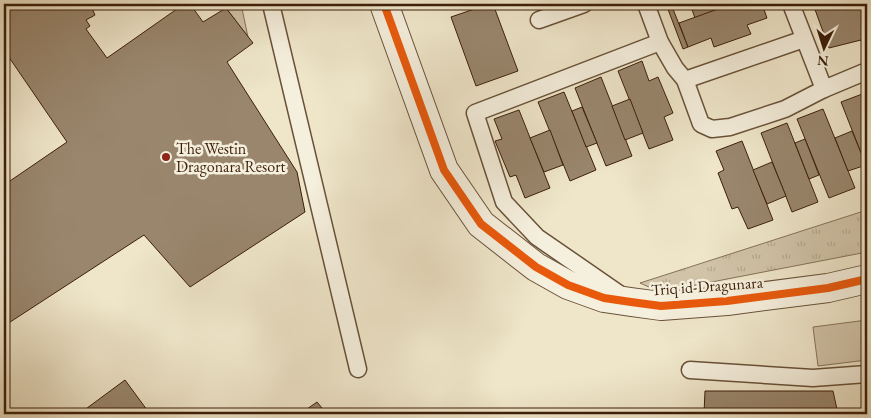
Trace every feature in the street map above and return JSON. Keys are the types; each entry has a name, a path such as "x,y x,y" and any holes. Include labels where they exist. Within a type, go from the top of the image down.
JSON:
{"street":[{"name":"Triq id-Dragunara","path":"384,4 444,170 481,224 536,268 568,285 604,298 661,306 727,301 828,288 867,280"}],"lane":[{"path":"271,4 358,370"},
{"path":"539,20 584,4"},
{"path":"646,4 660,42 675,68 685,80 702,124 712,129 730,127 785,109 824,89 867,71"},
{"path":"791,4 824,89"},
{"path":"685,80 804,39"},
{"path":"631,302 537,236 504,202 475,113 660,42"},
{"path":"690,370 813,378 867,374"}],"green space":[{"path":"223,4 241,4 248,37 226,8"},
{"path":"867,210 867,252 660,292 640,283"},
{"path":"867,320 867,360 818,366 813,327"}],"building":[{"name":"The Westin Dragonara Resort","path":"4,4 90,4 95,15 86,20 90,26 86,29 107,58 184,4 190,4 203,22 226,8 253,43 227,62 297,172 305,212 190,287 144,235 4,326 4,185 67,142 4,50"},
{"path":"493,4 518,71 476,86 451,17"},
{"path":"666,4 671,4 688,47 683,49"},
{"path":"690,4 729,4 729,5 695,18"},
{"path":"732,4 762,4 767,18 747,25 751,34 714,47 711,38 688,47 679,23"},
{"path":"813,4 867,4 867,56 861,40 829,48"},
{"path":"642,61 649,81 658,77 673,113 664,117 673,140 649,149 618,71"},
{"path":"601,77 632,156 606,166 575,88"},
{"path":"564,92 596,170 570,181 538,102"},
{"path":"865,93 867,99 867,168 841,102"},
{"path":"630,99 643,133 625,140 612,106"},
{"path":"582,107 597,143 586,147 572,111"},
{"path":"823,109 855,188 829,198 797,119"},
{"path":"519,110 550,188 525,198 516,175 510,177 495,141 502,139 494,119"},
{"path":"787,123 818,202 792,212 761,133"},
{"path":"550,130 563,165 544,172 530,138"},
{"path":"852,131 866,165 848,171 835,138"},
{"path":"805,139 819,175 809,179 795,143"},
{"path":"742,141 773,220 748,229 738,207 732,209 718,173 724,170 716,151"},
{"path":"772,162 786,196 767,204 753,170"},
{"path":"125,380 150,414 79,414"},
{"path":"705,391 833,391 838,414 704,414"},
{"path":"317,402 327,414 300,414"},
{"path":"157,409 161,414 150,414"}],"cycle path":[{"path":"384,4 444,170 481,224 536,267 568,285 604,298 661,306 727,301 828,288 867,279"}],"place":[{"name":"The Westin Dragonara Resort","path":"166,157"}]}
